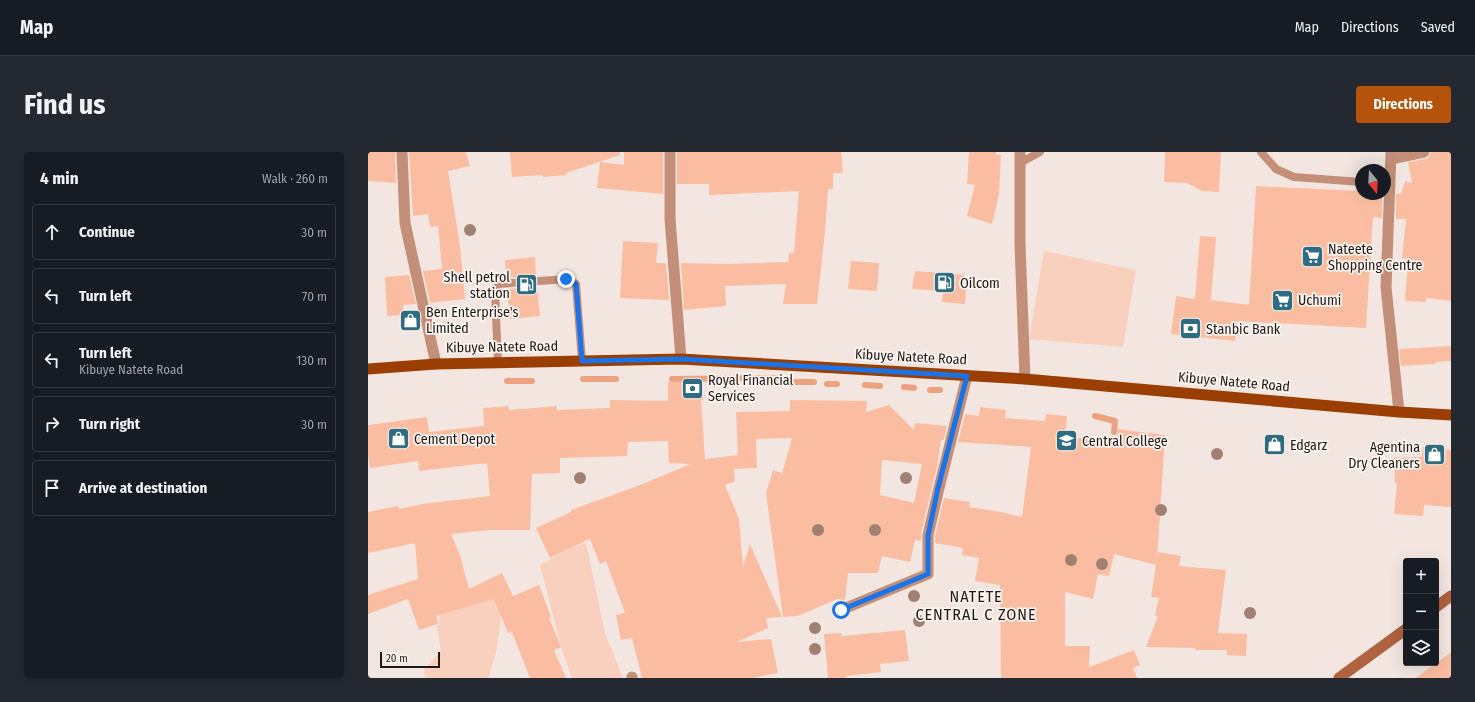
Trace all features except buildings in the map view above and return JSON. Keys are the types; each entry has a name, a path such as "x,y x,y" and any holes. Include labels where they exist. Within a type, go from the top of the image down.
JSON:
{"main road":[{"name":"Kibuye Natete Road","path":"368,369 436,364 681,359 1025,379 1399,412 1451,415"},
{"path":"1439,606 1450,600"},
{"path":"1339,678 1405,630"}],"street":[{"path":"402,152 406,223 436,364"},
{"path":"670,152 670,219 681,359"},
{"path":"1391,155 1424,152"},
{"path":"1020,157 1020,244 1025,379"},
{"path":"1388,200 1386,287 1399,412"},
{"path":"841,610 928,574 928,536 938,488 967,376"}],"lane":[{"path":"1020,157 1040,152"},
{"path":"1261,152 1276,168 1294,177 1355,182"},
{"path":"498,363 495,290 499,284 566,279 576,284 582,361"}],"shaded area":[{"path":"1044,251 1136,270 1123,347 1029,339"},
{"path":"586,543 605,633 623,678 572,678 561,647 540,565 569,549"},
{"path":"496,580 509,586 502,609 497,648 489,677 425,678 424,670 441,651 437,628 443,604"}],"waterway":[{"path":"672,379 776,378"},
{"path":"583,379 616,379"},
{"path":"507,381 532,381"},
{"path":"789,382 814,382"},
{"path":"827,384 837,384"},
{"path":"865,385 880,386"},
{"path":"904,387 914,388"},
{"path":"930,390 940,390"},
{"path":"1095,416 1115,421 1114,432"}],"place":[{"name":"Nateete Shopping Centre","path":"1312,257"},
{"name":"Oilcom","path":"945,283"},
{"name":"Shell petrol station","path":"526,285"},
{"name":"Uchumi","path":"1283,300"},
{"name":"Ben Enterprise's Limited","path":"411,320"},
{"name":"Stanbic Bank","path":"1190,329"},
{"name":"Royal Financial Services","path":"693,388"},
{"name":"Cement Depot","path":"399,439"},
{"name":"Central College","path":"1066,441"},
{"name":"Edgarz","path":"1275,445"},
{"name":"Agentina Dry Cleaners","path":"1435,455"}],"district":[{"name":"NATETE CENTRAL C ZONE","path":"976,605"}],"route":[{"path":"566,279 576,284 582,361 681,359 967,376 938,488 928,536 928,574 841,610"}]}
